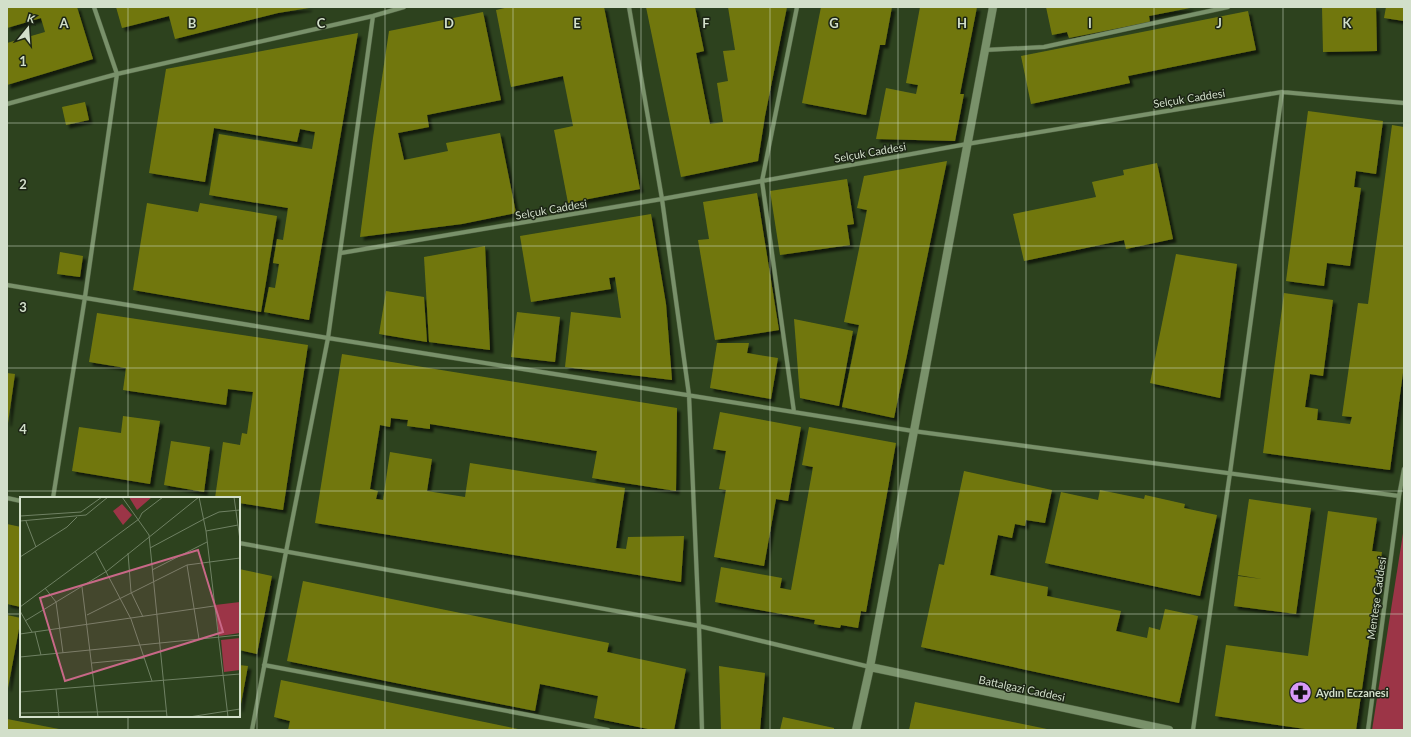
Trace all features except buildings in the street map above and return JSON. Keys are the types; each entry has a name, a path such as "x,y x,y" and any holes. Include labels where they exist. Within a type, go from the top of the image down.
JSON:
{"street":[{"path":"53,497 85,297 117,74 94,7"},
{"path":"7,104 117,74 373,16 404,7"},
{"path":"629,7 662,199 688,395 699,626 702,730"},
{"path":"794,412 762,181 797,7"},
{"path":"856,730 870,667 993,7"},
{"path":"984,50 1044,46 1228,7"},
{"path":"252,730 328,338 373,16"},
{"path":"1193,730 1282,92"},
{"name":"Selçuk Caddesi","path":"341,253 662,199 967,144 1282,92 1404,103"},
{"path":"7,285 328,338 913,431 1398,496"},
{"name":"Menteşe Caddesi","path":"1368,730 1398,496 1404,469"},
{"path":"7,498 20,501"},
{"path":"240,543 699,626 870,667"},
{"path":"264,665 608,730"},
{"name":"Battalgazi Caddesi","path":"870,667 1169,730"}],"shaded area":[{"path":"1404,527 1404,730 1372,730"}],"place":[{"name":"Aydın Eczanesi","path":"1301,692"}]}
